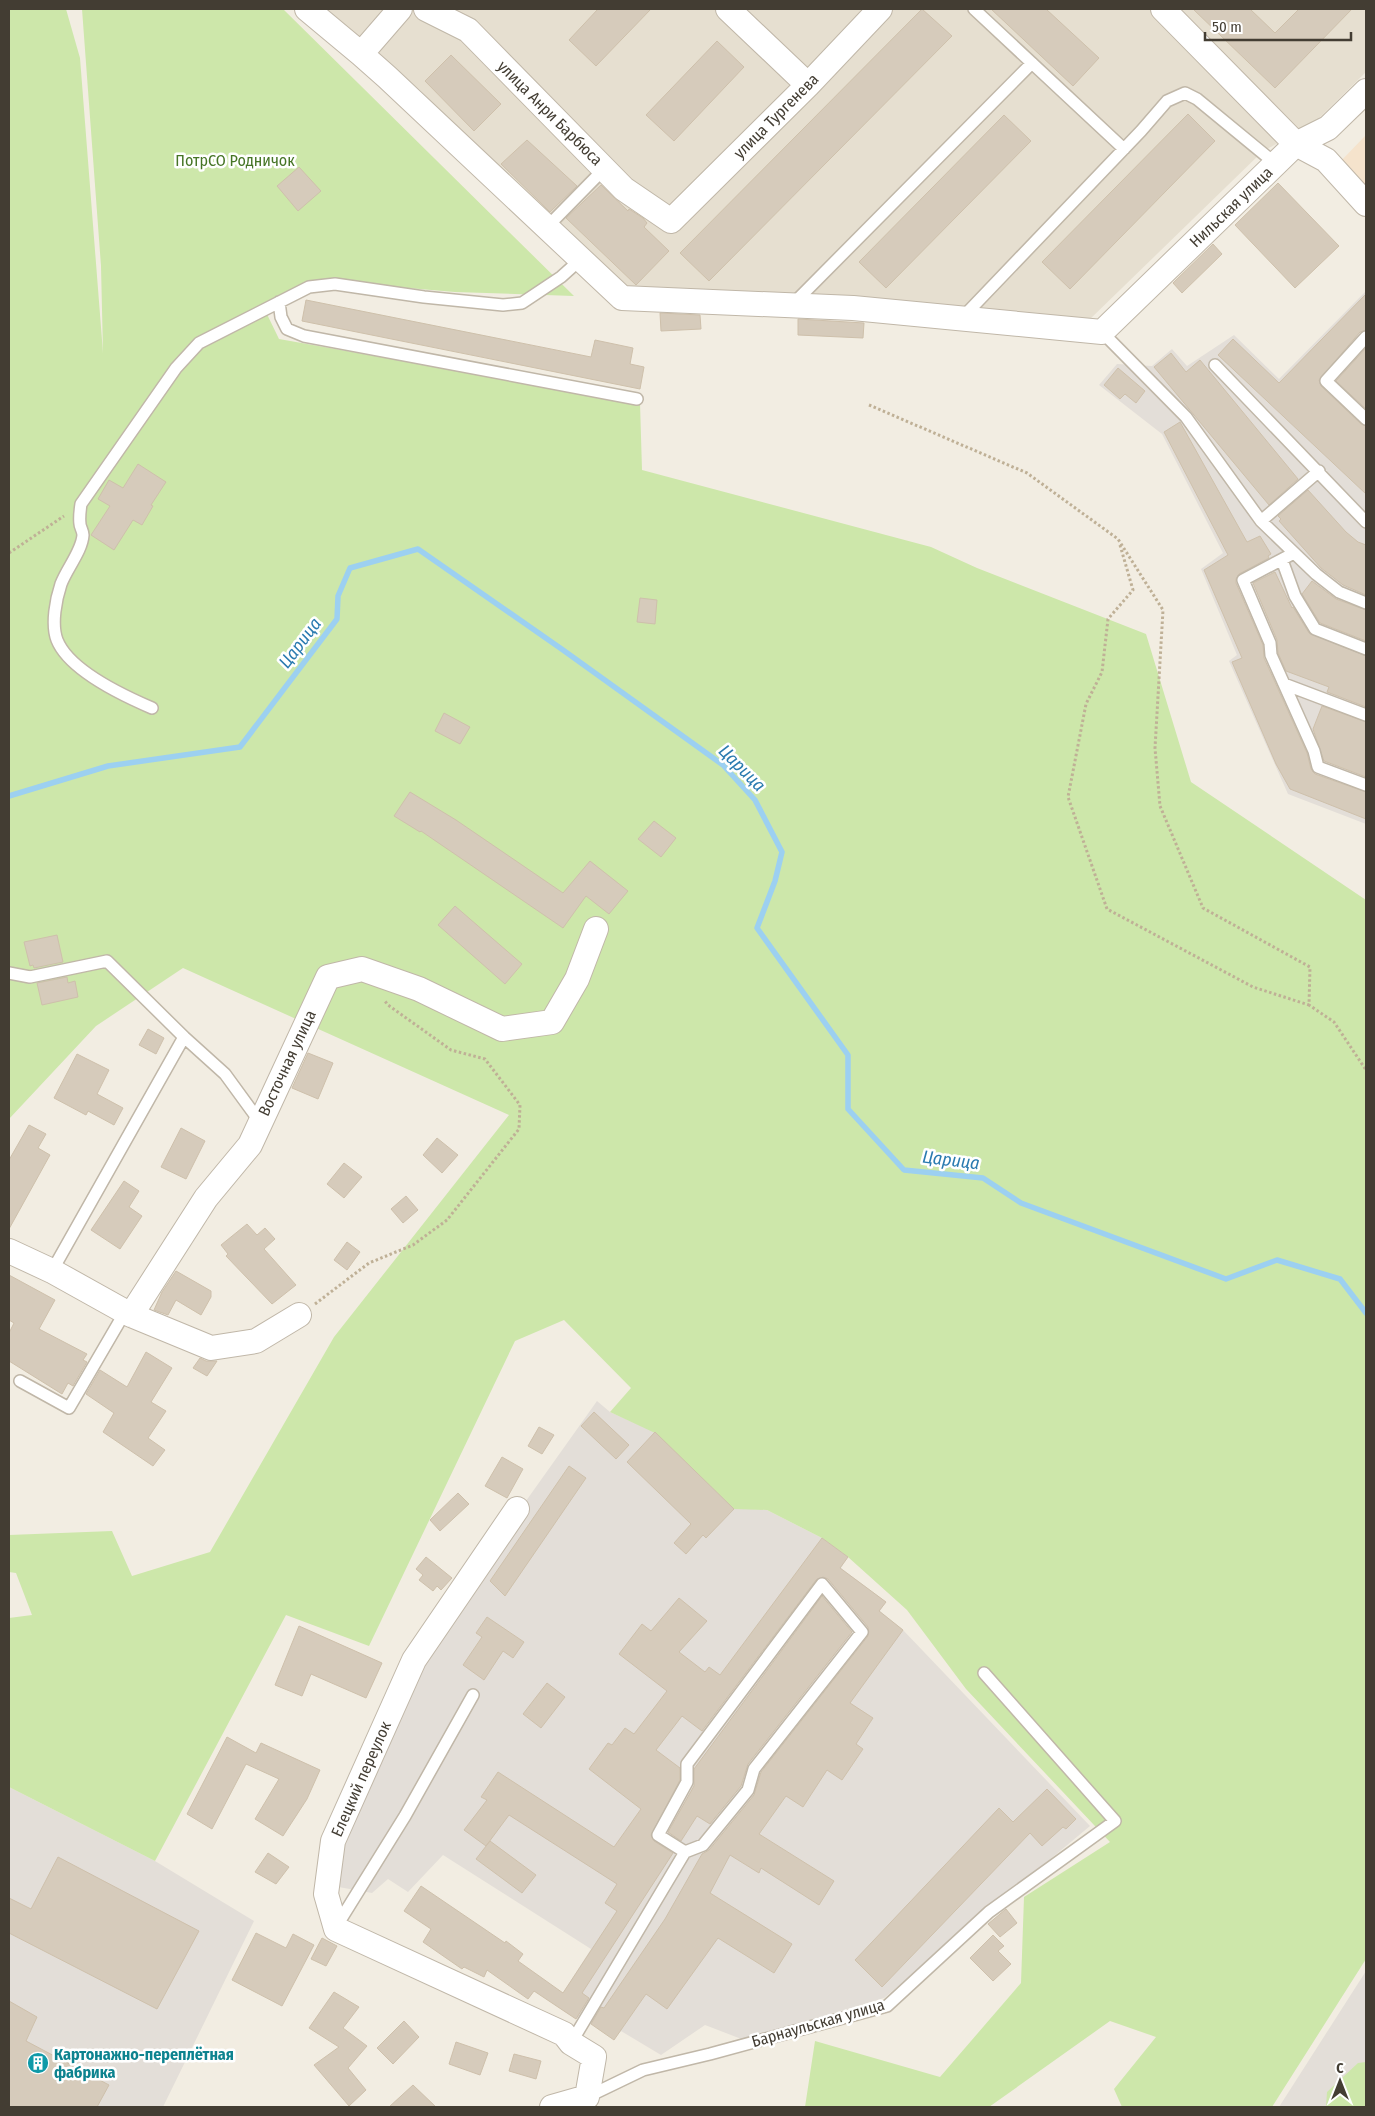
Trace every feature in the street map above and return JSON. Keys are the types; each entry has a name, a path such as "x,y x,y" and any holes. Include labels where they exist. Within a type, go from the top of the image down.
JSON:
{"street":[{"path":"307,9 361,54 622,298 853,308 1102,332"},
{"path":"361,54 400,9"},
{"name":"улица Анри Барбюса","path":"426,9 468,30 624,189 671,221"},
{"path":"728,9 808,85"},
{"name":"улица Тургенева","path":"671,221 808,85 880,9"},
{"path":"1163,9 1296,144 1326,160 1366,204"},
{"name":"Нильская улица","path":"1102,332 1296,144 1328,128 1366,90"},
{"name":"Восточная улица","path":"128,1313 206,1198 250,1145 328,977 362,969 419,989 502,1029 552,1022 578,979 596,929"},
{"path":"9,1251 52,1271 128,1313 211,1348 256,1342 300,1315"},
{"name":"Елецкий переулок","path":"336,1929 326,1894 333,1841 414,1660 517,1508"},
{"path":"336,1929 564,2034 571,2043 594,2058 587,2097 552,2107"}],"lane":[{"path":"974,9 1124,149"},
{"path":"792,306 1032,63"},
{"path":"962,319 1124,149 1167,101 1185,94 1197,99 1276,164"},
{"path":"547,227 605,168"},
{"path":"152,708 115,692 74,663 57,640 55,620 60,589 83,535 80,524 81,504 176,368 199,344 309,287 335,284 493,304 522,303 561,277 581,259"},
{"path":"279,302 281,317 286,329 304,336 637,399"},
{"path":"1102,332 1186,417 1261,521 1338,592 1366,603"},
{"path":"1366,337 1326,381 1366,419"},
{"path":"1215,365 1366,522"},
{"path":"1261,521 1319,471"},
{"path":"1294,553 1243,580 1270,643 1271,656 1314,751 1318,767 1366,785"},
{"path":"1282,560 1295,596 1315,629 1366,649"},
{"path":"1284,684 1366,715"},
{"path":"9,973 30,977 108,961 184,1037 225,1074 260,1122"},
{"path":"52,1271 184,1037"},
{"path":"20,1381 69,1408 128,1313"},
{"path":"571,2043 685,1852 703,1845 748,1790 754,1769 862,1632 822,1584 687,1764 687,1782 658,1834 685,1852"},
{"name":"Барнаульская улица","path":"587,2097 643,2070 710,2054 887,2006 989,1912 1115,1820 984,1673"},
{"path":"336,1929 405,1816 473,1694"}],"path":[{"path":"869,405 1027,473 1118,539 1163,610 1154,748 1160,806 1203,908 1310,968 1309,1005"},
{"path":"9,553 81,504"},
{"path":"1118,539 1133,590 1108,619 1102,672 1086,704 1068,797 1108,909 1253,987 1309,1005 1334,1022 1366,1070"},
{"path":"300,1315 369,1264 413,1244 447,1220 519,1129 520,1106 486,1059 451,1050 388,1005 382,998"}],"shaded area":[{"path":"325,9 1366,9 1366,72 1316,121 1262,152 1087,322 621,294 420,90"},
{"path":"1366,135 1366,188 1341,161"},
{"path":"1366,291 1366,824 1288,794 1229,661 1237,655 1201,569 1223,553 1162,434 1099,385 1117,364 1152,366 1172,349 1187,366 1234,335 1279,379"},
{"path":"597,1401 610,1412 655,1432 734,1508 767,1510 822,1538 848,1557 841,1568 886,1602 880,1611 903,1630 1090,1826 884,1998 744,2040 705,2025 661,2055 621,2031 614,2039 592,2024 568,2014 555,2005 591,1949 443,1855 408,1892 388,1879 372,1893 333,1886 339,1838 419,1662 521,1508"},
{"path":"9,1787 155,1861 254,1921 163,2107 9,2107"},
{"path":"1366,1971 1366,2107 1279,2107"}],"green space":[{"name":"ПотрСО Родничок","path":"9,9 66,9 80,58 103,353 101,266 82,9 283,9 574,296 455,292 314,280 263,306 279,339 640,403 642,470 931,547 977,568 1146,634 1191,782 1366,900 1366,1959 1272,2107 1122,2107 1114,2089 1156,2037 1110,2021 989,2107 805,2107 815,2041 940,2077 1021,1983 1024,1897 1110,1842 966,1689 907,1610 848,1557 822,1538 767,1510 734,1509 655,1433 610,1412 631,1388 564,1320 515,1341 369,1646 286,1615 155,1861 9,1787 9,1618 32,1615 16,1573 9,1572 9,1535 112,1531 132,1576 210,1552 334,1337 509,1115 183,968 96,1026 9,1119"},
{"path":"1366,2062 1366,2107 1326,2107 1327,2092 1358,2063"}],"building":[{"path":"598,9 651,9 596,66 569,40"},
{"path":"922,9 952,36 709,281 680,253"},
{"path":"991,9 1046,9 1099,58 1073,86"},
{"path":"1193,9 1250,9 1275,33 1299,9 1352,9 1275,88"},
{"path":"717,41 744,67 674,141 646,115"},
{"path":"451,55 501,104 474,131 425,81"},
{"path":"1188,114 1215,141 1070,289 1042,262"},
{"path":"1004,115 1031,141 886,288 859,262"},
{"path":"527,140 577,186 550,212 501,164"},
{"path":"299,167 321,191 298,211 277,186"},
{"path":"1278,183 1339,246 1295,288 1235,225"},
{"path":"601,185 628,211 629,209 643,218 647,223 644,227 669,251 636,285 566,218"},
{"path":"1213,244 1222,254 1182,293 1173,283"},
{"path":"1366,294 1366,330 1360,332 1319,380 1321,386 1361,424 1366,426 1366,494 1218,355 1233,339 1279,383"},
{"path":"306,300 591,357 595,340 633,348 630,364 644,367 640,389 302,321"},
{"path":"660,313 700,315 701,329 661,331"},
{"path":"798,319 864,323 863,338 798,335"},
{"path":"1366,348 1366,409 1336,381"},
{"path":"1171,353 1186,372 1200,360 1298,479 1269,505 1154,367"},
{"path":"1118,368 1145,391 1136,403 1125,394 1120,399 1104,385"},
{"path":"1180,422 1247,542 1260,536 1271,554 1268,556 1269,558 1239,574 1236,583 1263,645 1264,658 1307,753 1311,769 1315,774 1366,792 1366,819 1290,789 1276,764 1232,662 1242,658 1204,570 1228,555 1164,432"},
{"path":"138,464 166,482 151,505 153,506 142,525 133,520 114,550 91,535 110,506 98,499 109,480 123,488"},
{"path":"1308,490 1346,532 1358,542 1366,545 1366,595 1343,585 1321,568 1279,521 1281,519 1278,516"},
{"path":"1275,572 1292,608 1309,633 1366,656 1366,707 1327,692 1329,687 1286,671 1278,653 1277,640 1253,583"},
{"path":"1312,581 1336,599 1366,610 1366,641 1320,623 1302,594"},
{"path":"640,598 657,600 655,624 637,622"},
{"path":"1322,706 1366,722 1366,777 1324,761 1313,729"},
{"path":"444,713 470,727 460,744 435,731"},
{"path":"410,792 456,820 563,893 590,861 628,891 609,914 586,896 563,928 421,831 394,816"},
{"path":"654,821 676,838 661,857 638,839"},
{"path":"455,906 522,964 505,984 438,925"},
{"path":"57,935 63,962 34,968 33,965 30,966 24,942"},
{"path":"67,977 68,983 75,981 78,997 42,1005 37,983"},
{"path":"148,1029 164,1038 156,1054 139,1045"},
{"path":"308,1053 333,1063 318,1099 292,1088"},
{"path":"77,1054 109,1070 97,1094 123,1108 114,1125 88,1111 86,1115 54,1098"},
{"path":"29,1125 46,1134 38,1148 50,1155 9,1229 9,1160"},
{"path":"181,1128 205,1141 186,1179 161,1167"},
{"path":"437,1138 458,1155 442,1173 423,1155"},
{"path":"344,1163 362,1177 344,1198 327,1184"},
{"path":"124,1181 139,1191 129,1207 142,1216 120,1249 91,1230"},
{"path":"406,1196 418,1210 403,1223 391,1209"},
{"path":"247,1224 257,1235 265,1228 275,1239 264,1249 296,1285 272,1304 226,1256 228,1254 221,1245"},
{"path":"347,1242 360,1252 347,1270 334,1260"},
{"path":"176,1271 211,1291 211,1297 201,1315 176,1300 168,1315 154,1310 162,1292"},
{"path":"9,1275 55,1300 39,1329 87,1354 83,1360 87,1362 73,1386 68,1383 62,1394 9,1361 9,1333 14,1323 9,1320"},
{"path":"146,1352 172,1368 151,1402 166,1411 148,1438 165,1450 153,1466 103,1432 114,1413 86,1394 100,1370 127,1387"},
{"path":"200,1358 206,1361 217,1361 207,1376 193,1368"},
{"path":"594,1412 629,1445 616,1459 581,1426"},
{"path":"539,1427 554,1435 542,1454 528,1446"},
{"path":"655,1432 734,1509 706,1538 703,1535 686,1554 674,1543 691,1524 627,1462"},
{"path":"502,1457 523,1469 507,1498 485,1486"},
{"path":"569,1466 586,1478 505,1596 490,1581"},
{"path":"458,1493 469,1504 440,1531 430,1520"},
{"path":"822,1538 848,1557 840,1568 886,1602 879,1611 903,1630 850,1703 873,1718 856,1744 863,1749 842,1780 827,1770 803,1807 786,1796 759,1834 834,1881 819,1905 761,1868 759,1873 730,1855 710,1893 792,1944 774,1973 718,1938 667,2009 646,1994 614,2040 591,2024 601,2007 604,2008 665,1919 702,1854 709,1850 754,1795 761,1772 868,1636 868,1627 828,1579 823,1577 816,1580 702,1731 682,1716 656,1750 680,1768 680,1780 651,1835 654,1841 673,1853 582,1993 589,1998 576,2019 534,1991 528,1999 487,1970 484,1977 464,1967 462,1969 423,1942 431,1929 404,1911 421,1886 505,1943 506,1941 523,1954 518,1961 563,1993 617,1911 605,1903 617,1884 509,1815 486,1846 464,1830 487,1800 481,1797 498,1772 614,1847 641,1809 589,1769 608,1743 612,1745 625,1728 634,1734 667,1691 619,1654 642,1624 651,1631 679,1598 707,1621 679,1652 705,1672 709,1667 720,1675"},
{"path":"426,1557 452,1578 441,1590 437,1586 433,1591 419,1580 423,1575 416,1569"},
{"path":"822,1596 852,1632 748,1764 741,1786 710,1824 697,1816 681,1841 668,1832 694,1786 694,1769"},
{"path":"487,1617 524,1642 513,1658 503,1651 484,1680 463,1665 482,1637 476,1633"},
{"path":"299,1626 382,1663 366,1698 311,1674 302,1696 275,1685"},
{"path":"547,1683 565,1697 541,1728 523,1714"},
{"path":"227,1737 256,1753 261,1743 320,1770 307,1799 283,1836 255,1819 279,1779 246,1764 212,1829 187,1814"},
{"path":"1047,1789 1076,1819 1066,1829 1063,1827 1042,1846 1030,1833 882,1987 855,1960 999,1808 1013,1822"},
{"path":"490,1841 536,1875 522,1893 476,1859"},
{"path":"268,1853 289,1867 276,1884 255,1872"},
{"path":"58,1857 199,1931 157,2009 9,1933 9,1898 31,1909"},
{"path":"1006,1909 1017,1923 1000,1937 988,1924"},
{"path":"256,1933 286,1948 293,1934 314,1945 282,2006 232,1980"},
{"path":"993,1935 1004,1946 998,1951 1011,1964 993,1981 970,1958"},
{"path":"322,1938 337,1946 326,1966 311,1959"},
{"path":"334,1992 359,2007 343,2028 367,2046 348,2068 366,2090 349,2106 314,2065 339,2047 309,2028"},
{"name":"Картонажно-переплётная фабрика","path":"9,2001 37,2017 26,2041 109,2085 97,2107 9,2107"},
{"path":"404,2021 419,2037 393,2064 377,2048"},
{"path":"456,2042 488,2053 480,2075 449,2064"},
{"path":"514,2054 541,2061 536,2079 509,2071"},
{"path":"413,2085 436,2107 389,2107"}],"waterway":[{"name":"Царица","path":"9,796 108,766 240,747 337,619 338,596 350,568 418,549 723,765 755,800 782,852 775,881 757,928 848,1055 848,1109 904,1170 983,1178 1021,1203 1226,1279 1277,1260 1340,1279 1366,1313"}],"place":[{"name":"Картонажно-переплётная фабрика","path":"38,2063"}]}
